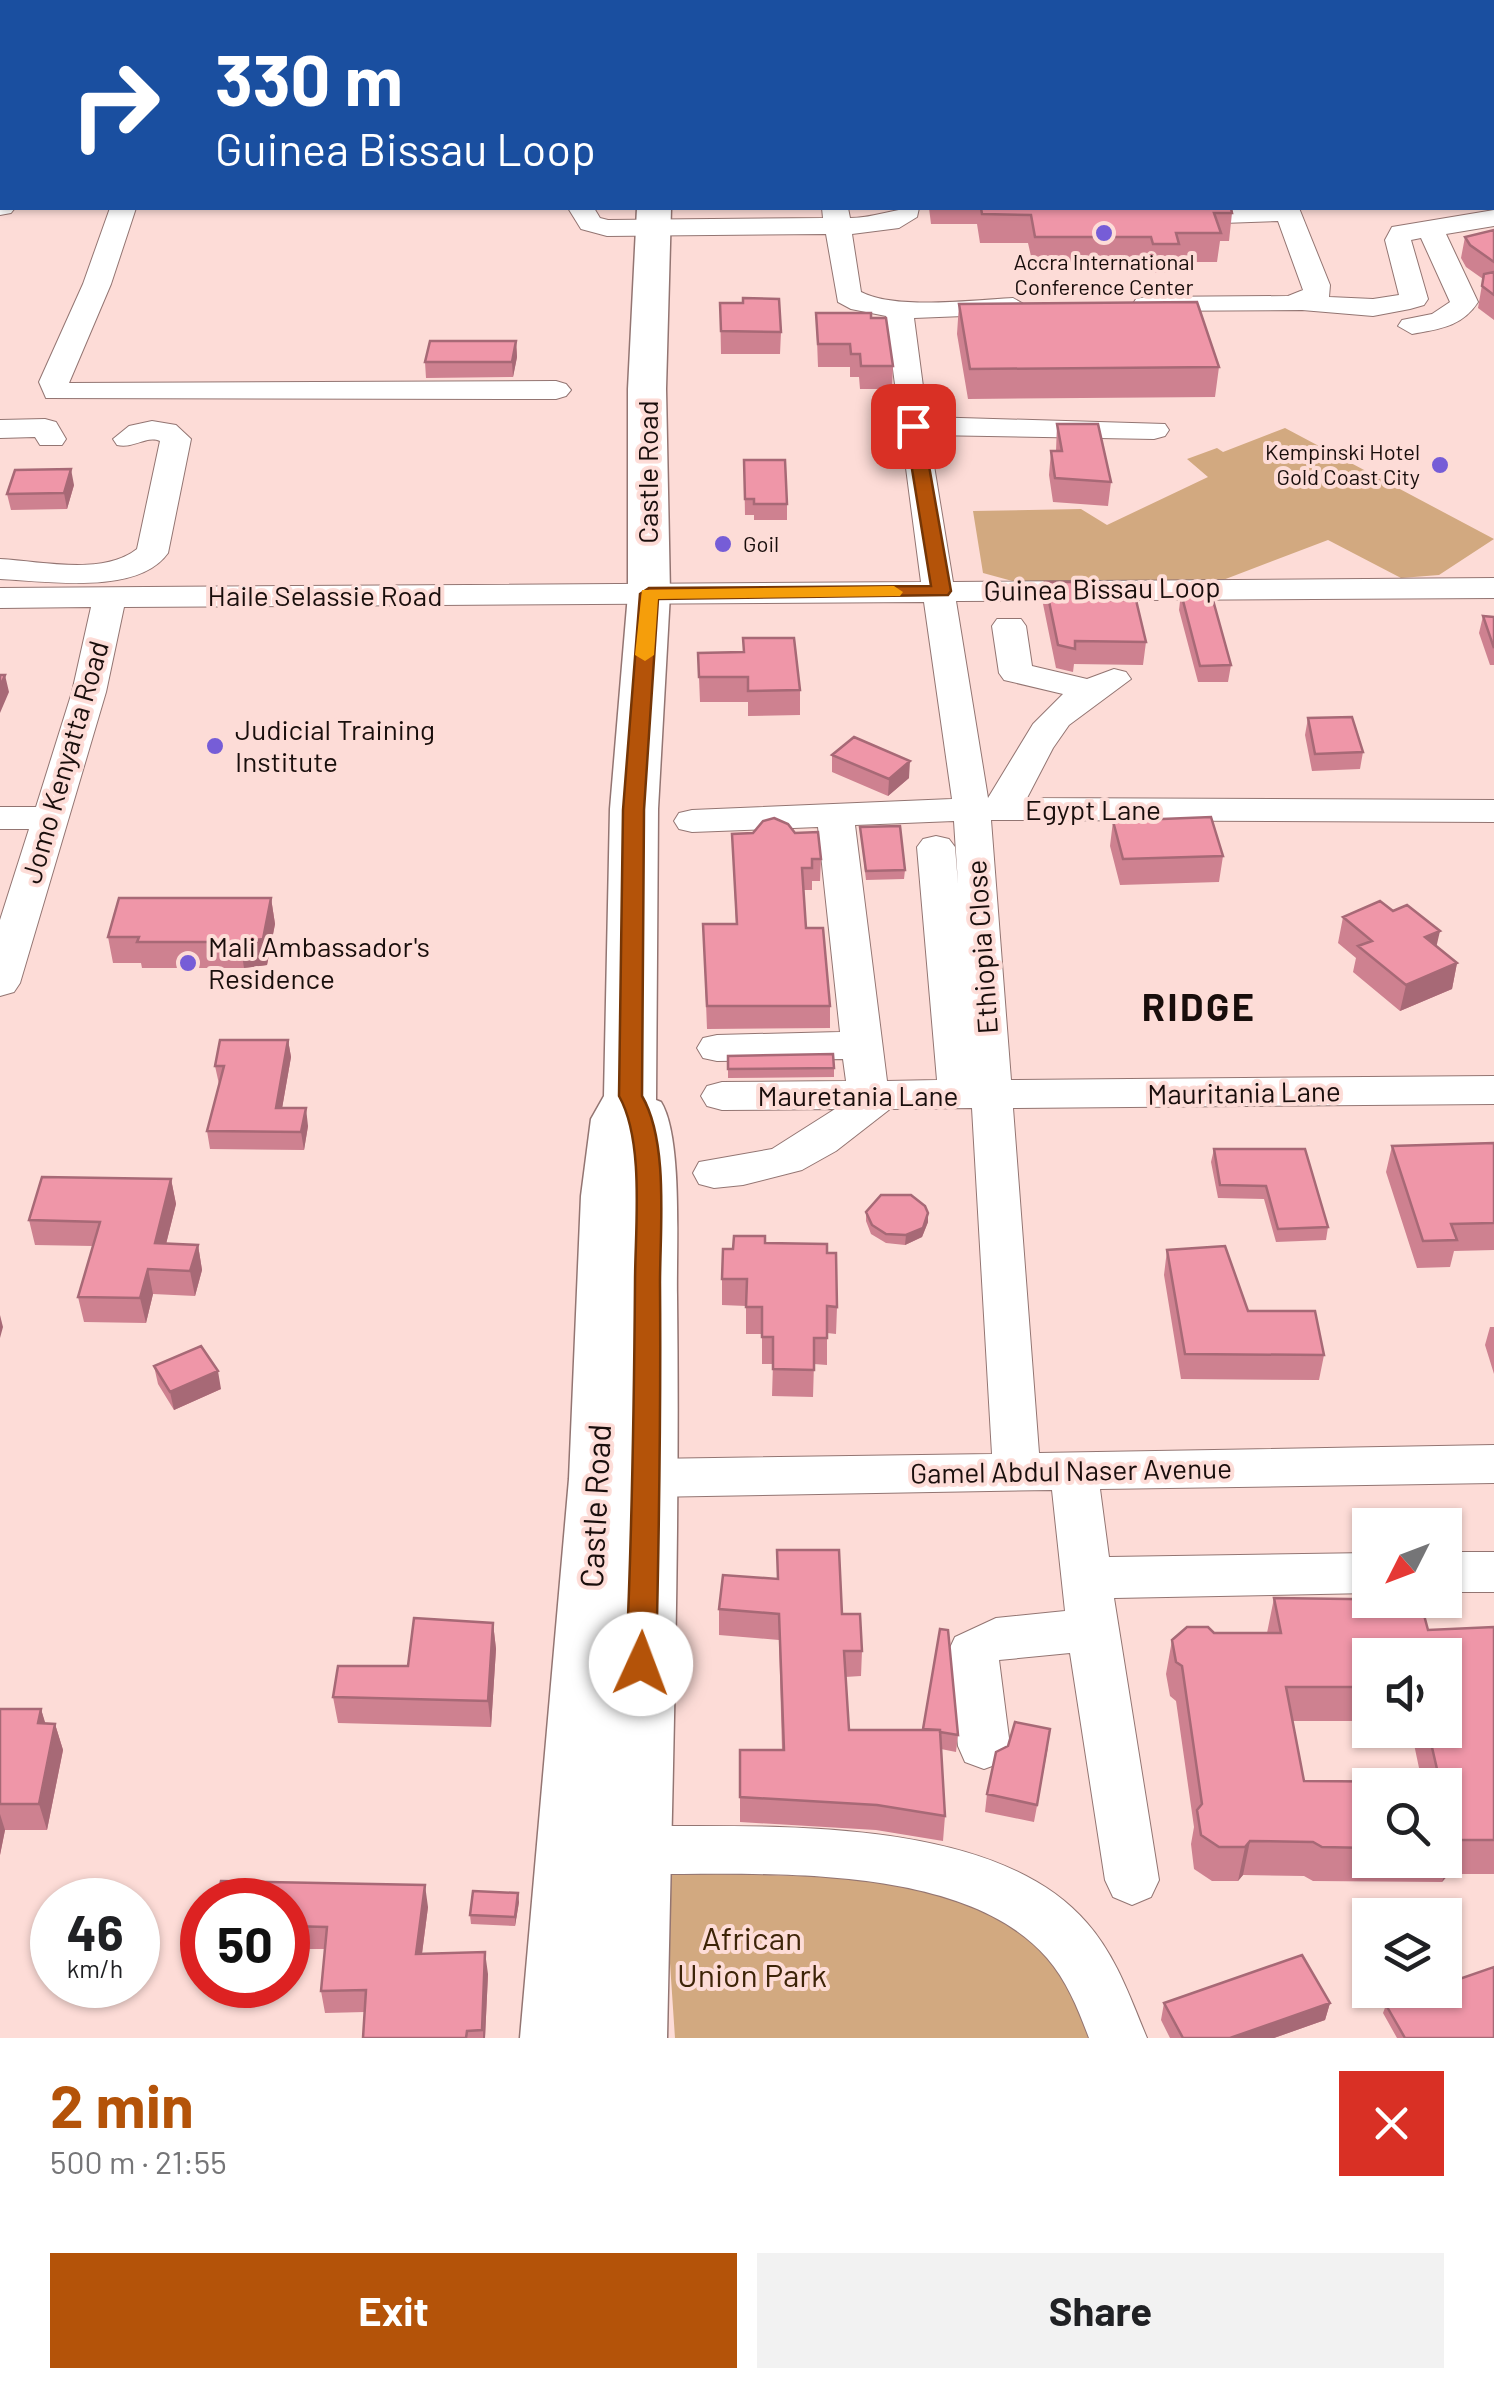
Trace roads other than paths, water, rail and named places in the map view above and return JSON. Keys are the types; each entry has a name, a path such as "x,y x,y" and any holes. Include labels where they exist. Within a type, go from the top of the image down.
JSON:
{"main road":[{"name":"Castle Road","path":"558,2038 600,1479 609,1196 618,1119 631,1096 634,810 649,594 647,389 653,218"},
{"name":"Castle Road","path":"629,2038 648,1478 648,1196 642,1116 631,1096"}],"street":[{"path":"122,210 97,284 54,382 56,392 556,390"},
{"path":"582,210 596,226 653,218 836,218 890,222 908,211"},
{"path":"1215,210 1223,215 1287,210 1316,285 1317,294 1304,302"},
{"path":"836,218 848,296 861,304 900,308 1037,306"},
{"path":"1116,306 1304,302 1358,309 1394,307 1414,299 1398,240 1400,234 1429,226 1494,218"},
{"path":"1412,326 1445,319 1460,311 1464,302 1429,226"},
{"name":"Ethiopia Close","path":"900,308 913,426 941,591 988,809 976,1096 1018,1472"},
{"path":"913,426 1154,430"},
{"path":"0,429 45,428 51,439"},
{"path":"0,569 115,572 146,560 152,553 176,439 159,429 144,430 128,439"},
{"name":"Guinea Bissau Loop","path":"649,594 1494,588"},
{"name":"Haile Selassie Road","path":"0,598 649,594"},
{"name":"Jomo Kenyatta Road","path":"0,983 90,692 110,598"},
{"path":"988,809 1064,706 1100,685 1061,680 1017,684 1009,626"},
{"name":"Egypt Lane","path":"692,821 988,809 1494,811"},
{"path":"714,1173 761,1170 792,1160 874,1096 862,1045 835,815"},
{"path":"0,818 52,818"},
{"path":"936,848 976,1096"},
{"path":"717,1048 862,1045"},
{"name":"Mauritania Lane","path":"976,1096 1494,1090"},
{"name":"Mauretania Lane","path":"722,1096 976,1096"},
{"name":"Gamel Abdul Naser Avenue","path":"648,1478 1494,1464"},
{"path":"1074,1470 1092,1632 1132,1880"},
{"path":"1462,1572 1494,1572"},
{"path":"1087,1578 1352,1574"},
{"path":"984,1746 973,1652 981,1643 999,1637 1092,1632"},
{"path":"634,1850 845,1854 916,1861 975,1877 1057,1928 1083,1959 1109,2006 1118,2038"}],"place":[{"name":"Accra International Conference Center","path":"1104,233"},
{"name":"Kempinski Hotel Gold Coast City","path":"1440,465"},
{"name":"Goil","path":"723,544"},
{"name":"Judicial Training Institute","path":"215,746"},
{"name":"Mali Ambassador's Residence","path":"188,963"}],"district":[{"name":"RIDGE","path":"1199,1008"}],"park label":[{"name":"African Union Park","path":"752,1958"}]}
